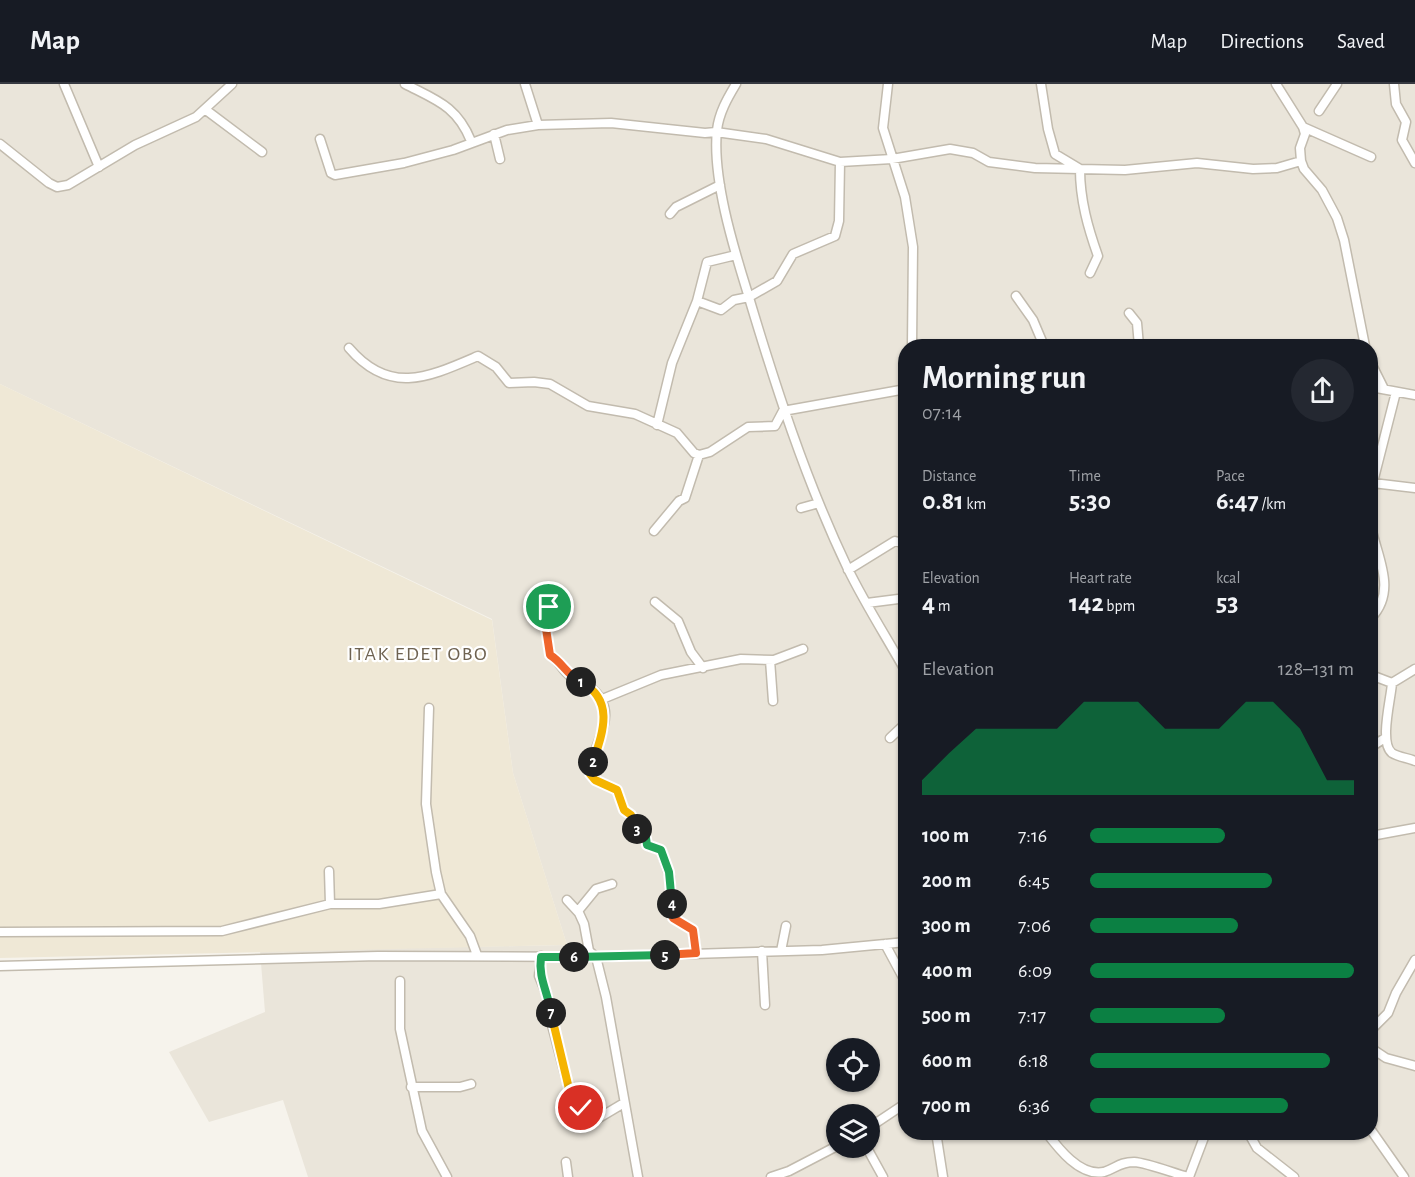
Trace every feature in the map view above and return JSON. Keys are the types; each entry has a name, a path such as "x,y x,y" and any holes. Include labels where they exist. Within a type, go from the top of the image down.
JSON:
{"street":[{"path":"64,84 99,167"},
{"path":"0,144 31,170 57,187 77,181 135,145 206,110 232,84"},
{"path":"405,84 450,108 464,124 471,141"},
{"path":"525,84 538,125"},
{"path":"736,84 719,116 716,132 720,185 736,255 783,411 819,503 848,570 898,658"},
{"path":"888,84 883,128 911,221 915,302 912,339"},
{"path":"1041,84 1048,129 1055,154 1080,169"},
{"path":"1276,84 1303,127 1305,134 1300,148 1304,169 1322,189 1337,218 1344,240 1364,339"},
{"path":"1319,111 1337,84"},
{"path":"1394,84 1396,104 1406,122 1402,140 1415,163"},
{"path":"206,110 262,152"},
{"path":"320,139 331,173 335,175 404,163 453,150 471,141 494,134 538,125 611,123 705,133 716,132 766,139 840,162 892,159 950,149 973,153 989,162 1035,168 1125,170 1197,163 1253,169 1276,168 1301,161"},
{"path":"1303,127 1371,157"},
{"path":"494,134 500,159"},
{"path":"697,301 721,310 734,300 749,297 777,281 793,254 835,236 839,221 840,162"},
{"path":"1080,169 1080,188 1088,227 1098,256 1090,273"},
{"path":"670,214 676,207 720,185"},
{"path":"657,425 672,363 697,301 706,262 736,255"},
{"path":"1016,296 1033,320 1041,339"},
{"path":"1129,313 1137,323 1138,339"},
{"path":"349,348 357,358 390,378 430,376 478,356 496,367 508,384 534,382 550,384 588,406 635,414 677,433 694,453 699,455 710,452 748,427 775,426 783,411"},
{"path":"1378,377 1384,389"},
{"path":"1378,388 1415,395"},
{"path":"783,411 898,390"},
{"path":"1378,462 1396,392"},
{"path":"654,531 679,501 685,498 699,455"},
{"path":"1378,486 1415,488"},
{"path":"801,508 819,503"},
{"path":"848,570 895,541 898,542"},
{"path":"1378,555 1386,586 1384,599 1378,608"},
{"path":"867,603 898,599"},
{"path":"656,602 678,621 691,652 703,668"},
{"path":"549,607 545,622 550,655 558,659 570,676 590,687 600,700 606,721 590,774 595,780 617,790 624,810 631,815 634,826 646,838 647,845 661,850 669,872 673,918 693,930 696,953"},
{"path":"600,700 661,675 741,659 770,660 803,649"},
{"path":"770,660 774,701"},
{"path":"1392,683 1415,669"},
{"path":"1378,678 1392,683"},
{"path":"1392,683 1384,742 1395,755 1415,761"},
{"path":"429,708 426,804 441,894 470,936 477,956"},
{"path":"890,738 898,730"},
{"path":"1378,744 1384,742"},
{"path":"1378,835 1415,828"},
{"path":"329,871 330,904"},
{"path":"578,911 596,889 612,884"},
{"path":"0,932 222,931 330,904 379,904 441,894"},
{"path":"567,900 578,911 587,933 589,951 596,957 606,997 638,1177"},
{"path":"780,951 786,926"},
{"path":"0,966 477,956 596,957 780,951 898,943"},
{"path":"885,944 898,968"},
{"path":"762,951 765,1005"},
{"path":"541,957 539,976 549,1000 552,1025 570,1093 588,1120 592,1122 624,1103"},
{"path":"1378,1023 1388,1013 1396,993 1415,960"},
{"path":"400,981 400,1029 411,1087 422,1131 447,1177"},
{"path":"1378,1053 1386,1058 1415,1066"},
{"path":"411,1087 460,1087 471,1084"},
{"path":"880,1120 898,1108"},
{"path":"937,1140 943,1177"},
{"path":"1053,1140 1074,1164 1094,1174 1104,1172 1117,1164 1137,1162 1188,1177 1203,1140"},
{"path":"1252,1140 1257,1149 1294,1177"},
{"path":"1378,1140 1404,1177"},
{"path":"771,1177 789,1171 826,1152"},
{"path":"873,1158 883,1177"},
{"path":"566,1162 568,1177"},
{"path":"1104,1172 1114,1177"}],"shaded area":[{"path":"0,84 1415,84 1415,1177 308,1177 283,1100 209,1122 169,1052 265,1012 260,951 567,945 513,773 492,619 0,384"},
{"path":"0,384 492,620 513,773 567,945 0,958"}],"district":[{"name":"ITAK EDET OBO","path":"418,653"}],"route":[{"path":"549,607 545,615 545,622 550,655 558,659 564,671 570,676 590,687 600,700 606,721 590,774 595,780 617,790 624,810 631,815 634,826 646,838 647,845 661,850 669,872 673,918 693,930 696,953 541,957 539,976 549,1000 552,1025 570,1093 581,1108"}]}
